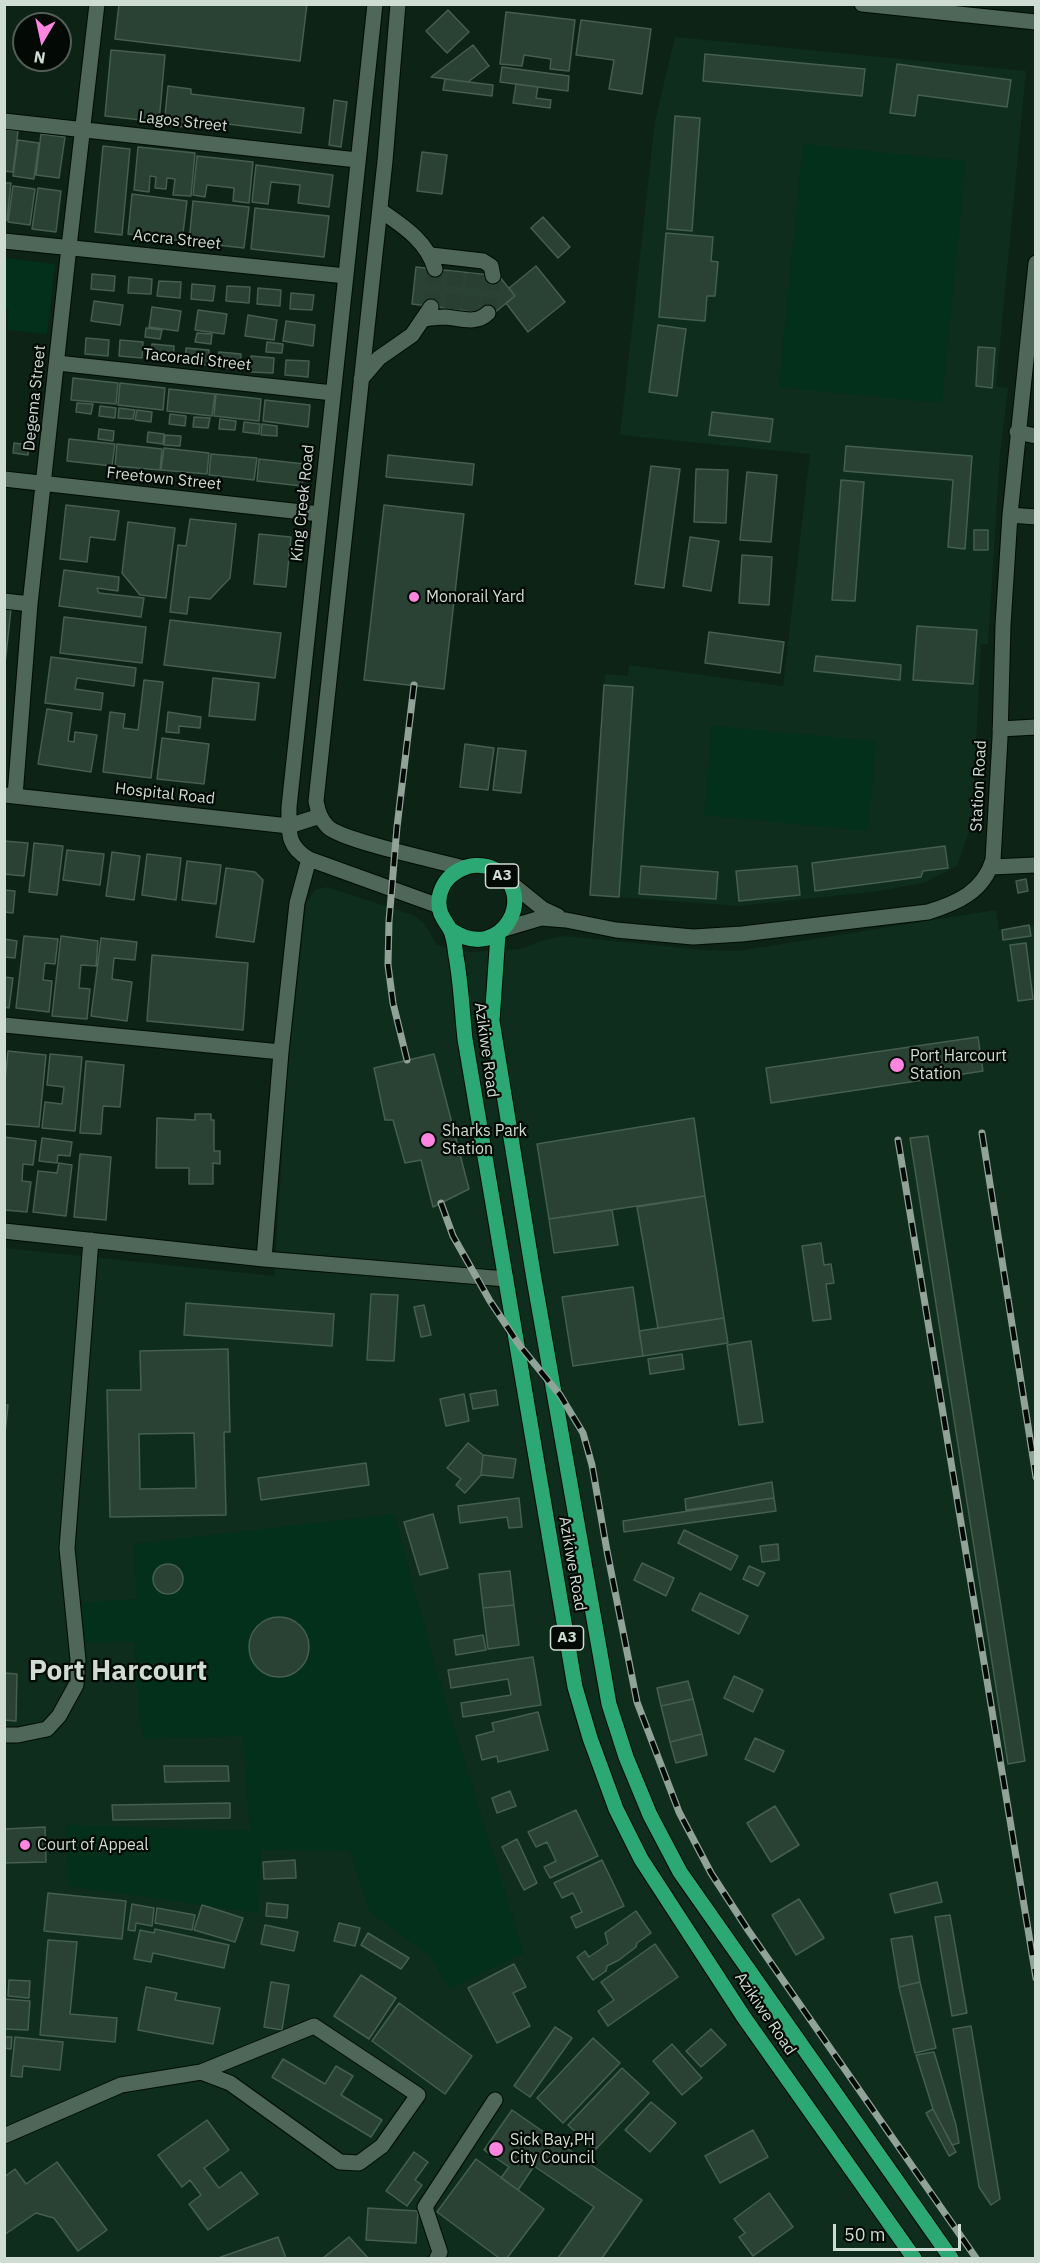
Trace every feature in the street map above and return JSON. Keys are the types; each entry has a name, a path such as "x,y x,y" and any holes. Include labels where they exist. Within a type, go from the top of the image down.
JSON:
{"main road":[{"name":"A3","path":"451,930 441,918 439,906 442,887 455,872 464,867 479,865 494,870 507,880 514,894 511,919 501,932"},
{"path":"451,930 461,937 474,940 486,939 501,932"},
{"name":"Azikiwe Road","path":"451,930 457,957 465,1039 575,1687 590,1738 616,1809 641,1859 743,2016 914,2259"},
{"name":"Azikiwe Road","path":"501,932 492,1022 542,1326 609,1704 626,1757 650,1815 680,1872 951,2259"}],"street":[{"name":"Degema Street","path":"10,795 69,247 98,4"},
{"name":"King Creek Road","path":"375,4 289,826 291,844 299,854 439,906"},
{"path":"398,4 380,210 316,801 320,816 329,828 354,838 464,867"},
{"path":"862,4 1035,22"},
{"name":"Lagos Street","path":"4,121 357,160"},
{"path":"380,210 404,226 433,262 474,267 483,261 491,266 493,276"},
{"name":"Accra Street","path":"4,241 346,276"},
{"name":"Station Road","path":"991,867 1000,729 1002,625 1010,515 1035,263"},
{"path":"361,380 379,358 412,335 428,313 451,313 482,319 488,314"},
{"name":"Tacoradi Street","path":"57,363 333,393"},
{"path":"1017,432 1035,436"},
{"name":"Freetown Street","path":"4,479 320,514"},
{"path":"1010,515 1035,517"},
{"path":"4,601 30,604"},
{"path":"1000,729 1035,727"},
{"name":"Hospital Road","path":"10,795 289,826 320,816"},
{"path":"264,1259 280,1052 297,903 309,859"},
{"path":"501,932 541,918 566,920 616,930 693,937 742,934 928,912 956,903 977,888 991,867 1035,865"},
{"path":"507,880 543,909 566,920"},
{"path":"4,1025 280,1052"},
{"path":"4,1231 264,1259 506,1279"},
{"path":"4,1735 18,1735 47,1729 59,1716 76,1685 78,1660 67,1548 91,1240"},
{"path":"6,2134 122,2085 201,2072 314,2026 418,2095 382,2146 359,2163 340,2162 230,2083 201,2072"},
{"path":"437,2259 440,2252 425,2207 495,2100"}],"shaded area":[{"path":"675,37 1026,71 996,386 1008,388 1000,454 988,644 981,644 972,823 957,866 923,883 872,892 739,906 590,895 605,674 628,676 629,665 783,686 810,454 620,435 655,121"},
{"path":"803,144 966,161 942,403 779,387"},
{"path":"5,258 55,264 47,334 7,330 9,310 5,309"},
{"path":"712,726 876,741 868,831 704,815"},
{"path":"327,887 413,915 424,923 437,945 469,952 521,949 544,940 565,936 703,950 738,951 996,910 999,930 1035,925 1035,2258 5,2258 5,1248 274,1276 287,1073 306,903 315,890"},
{"path":"394,1514 435,1665 524,1953 449,1989 431,1957 370,1912 350,1851 261,1850 258,1913 69,1886 65,1825 250,1831 243,1736 145,1739 139,1719 135,1642 84,1643 78,1603 137,1599 134,1544"}],"building":[{"path":"119,4 307,4 300,61 115,39"},
{"path":"448,10 469,32 447,53 426,31"},
{"path":"506,12 575,20 569,71 550,69 551,59 524,55 522,66 500,64"},
{"path":"581,20 651,29 642,94 609,89 614,60 576,55"},
{"path":"473,45 489,66 468,82 431,77"},
{"path":"111,50 165,55 159,122 105,116"},
{"path":"705,54 865,69 862,96 703,81"},
{"path":"897,64 1011,80 1007,107 918,95 915,116 890,113"},
{"path":"502,67 569,76 568,91 500,82"},
{"path":"445,79 493,85 492,96 443,90"},
{"path":"516,84 538,87 536,98 551,100 550,108 513,103"},
{"path":"168,86 191,89 191,94 304,108 301,133 186,119 185,127 164,125"},
{"path":"334,100 347,102 341,147 329,145"},
{"path":"675,116 700,118 692,231 667,229"},
{"path":"4,129 18,131 13,172 4,171"},
{"path":"41,134 65,137 59,178 36,175"},
{"path":"18,140 39,143 34,179 13,176"},
{"path":"103,146 130,149 122,235 95,232"},
{"path":"138,147 195,153 191,196 173,195 175,179 167,178 166,189 155,188 156,177 150,176 149,192 134,190"},
{"path":"422,152 447,155 442,194 417,191"},
{"path":"197,156 253,162 249,203 233,201 234,188 207,185 205,197 193,195"},
{"path":"256,165 333,175 329,207 298,203 300,185 271,182 268,204 252,202"},
{"path":"4,183 11,183 7,220 4,220"},
{"path":"13,186 35,189 30,225 8,222"},
{"path":"38,188 61,191 56,232 32,229"},
{"path":"132,194 187,201 182,241 128,234"},
{"path":"193,201 249,207 244,248 189,242"},
{"path":"255,208 329,216 324,257 251,249"},
{"path":"543,217 570,247 558,258 531,228"},
{"path":"666,233 713,237 711,261 718,262 715,296 707,296 705,321 659,317"},
{"path":"536,266 565,302 528,332 506,303 515,296 509,288"},
{"path":"416,267 499,276 515,296 493,314 412,304"},
{"path":"92,274 115,276 114,291 91,289"},
{"path":"129,277 152,279 151,294 128,293"},
{"path":"159,281 181,282 180,298 157,296"},
{"path":"192,284 215,286 213,301 191,299"},
{"path":"227,286 250,287 249,303 226,301"},
{"path":"258,288 281,290 280,306 257,304"},
{"path":"291,293 314,295 312,310 290,309"},
{"path":"94,301 123,305 120,325 91,321"},
{"path":"152,307 181,311 178,331 149,327"},
{"path":"198,310 227,314 224,334 195,330"},
{"path":"248,315 277,320 274,340 245,336"},
{"path":"286,321 315,325 313,346 283,341"},
{"path":"658,325 686,329 677,396 649,392"},
{"path":"146,328 162,330 160,339 145,337"},
{"path":"197,333 212,334 211,344 195,342"},
{"path":"86,338 109,340 108,356 85,354"},
{"path":"120,340 143,342 142,358 119,356"},
{"path":"267,342 283,344 282,353 266,352"},
{"path":"152,344 174,346 173,361 150,359"},
{"path":"978,347 995,348 992,388 976,386"},
{"path":"186,348 209,350 208,365 185,364"},
{"path":"219,352 241,354 240,369 218,368"},
{"path":"251,356 274,358 273,373 250,372"},
{"path":"286,360 309,361 308,377 285,375"},
{"path":"73,378 118,383 116,404 71,400"},
{"path":"120,383 165,388 163,410 118,405"},
{"path":"169,389 215,394 212,416 167,411"},
{"path":"216,394 261,399 259,421 214,416"},
{"path":"265,400 310,405 308,427 263,421"},
{"path":"77,403 93,404 91,414 76,412"},
{"path":"100,406 116,408 115,418 99,416"},
{"path":"119,408 135,410 133,419 118,418"},
{"path":"137,410 152,412 151,422 135,420"},
{"path":"712,412 773,419 770,442 709,435"},
{"path":"170,414 186,416 185,426 169,424"},
{"path":"194,417 210,418 208,428 193,427"},
{"path":"220,419 236,421 235,430 219,429"},
{"path":"244,422 260,424 259,434 243,432"},
{"path":"262,424 277,426 277,436 261,435"},
{"path":"99,429 114,431 113,441 98,439"},
{"path":"148,432 164,434 163,444 147,442"},
{"path":"165,435 181,436 180,446 164,445"},
{"path":"69,439 115,444 112,466 67,461"},
{"path":"14,443 29,445 28,455 13,453"},
{"path":"117,444 162,449 160,470 115,466"},
{"path":"846,446 972,456 965,549 948,547 953,480 844,471"},
{"path":"164,448 209,453 207,474 161,470"},
{"path":"211,454 257,458 254,480 209,475"},
{"path":"388,455 474,464 472,485 386,477"},
{"path":"259,459 305,464 302,486 257,481"},
{"path":"651,466 680,469 664,588 635,584"},
{"path":"696,469 728,470 726,523 694,522"},
{"path":"747,472 777,475 771,542 740,540"},
{"path":"841,480 864,482 855,601 832,600"},
{"path":"66,505 119,511 115,540 90,537 87,562 60,559"},
{"name":"Monorail Yard","path":"384,505 464,514 444,689 364,680"},
{"path":"190,519 236,524 230,578 210,599 189,597 187,614 170,612 178,545 186,546"},
{"path":"128,522 175,528 166,598 140,595 122,573"},
{"path":"974,530 988,530 988,550 974,550"},
{"path":"259,534 291,537 286,587 254,584"},
{"path":"690,537 719,541 711,591 683,586"},
{"path":"742,555 772,557 769,605 739,603"},
{"path":"64,570 119,577 118,591 97,588 99,593 144,598 141,617 59,606"},
{"path":"4,609 11,609 4,673"},
{"path":"64,617 146,627 142,663 60,653"},
{"path":"170,620 281,633 275,678 164,665"},
{"path":"917,626 977,630 973,684 913,680"},
{"path":"709,632 784,642 780,673 705,663"},
{"path":"816,656 901,665 900,680 814,671"},
{"path":"51,657 136,668 134,686 77,678 75,689 103,693 101,710 45,703"},
{"path":"213,678 259,683 255,720 209,716"},
{"path":"144,680 163,682 151,778 103,772 110,712 125,714 123,728 138,730"},
{"path":"604,685 633,687 619,897 590,895"},
{"path":"47,709 72,713 68,741 74,742 75,732 97,735 91,772 38,764"},
{"path":"168,712 201,717 200,728 179,726 179,733 166,732"},
{"path":"162,738 209,744 204,784 157,779"},
{"path":"465,744 494,748 488,790 460,787"},
{"path":"498,748 526,751 521,793 493,790"},
{"path":"4,841 28,843 24,876 4,874"},
{"path":"34,843 63,846 57,895 29,892"},
{"path":"945,846 948,868 923,871 921,877 815,891 812,863"},
{"path":"67,850 104,854 100,885 63,880"},
{"path":"112,852 140,856 134,900 106,896"},
{"path":"147,854 181,858 176,900 142,895"},
{"path":"187,861 221,865 216,904 182,900"},
{"path":"641,866 718,872 716,899 639,894"},
{"path":"797,866 800,895 739,901 736,871"},
{"path":"226,868 255,872 263,880 254,942 216,937"},
{"path":"1026,879 1028,891 1018,893 1016,881"},
{"path":"4,890 15,891 13,913 4,912"},
{"path":"1029,925 1031,936 1003,940 1002,930"},
{"path":"24,936 58,939 55,964 45,963 43,980 52,981 49,1012 16,1008"},
{"path":"61,936 98,941 96,966 81,965 79,988 90,989 87,1019 52,1016"},
{"path":"101,938 137,942 135,960 114,958 112,979 132,982 127,1021 91,1016"},
{"path":"4,939 17,941 15,958 4,957"},
{"path":"1026,943 1033,999 1018,1001 1010,945"},
{"path":"152,955 248,963 243,1030 147,1021"},
{"path":"4,977 13,978 9,1008 4,1007"},
{"path":"978,1037 983,1071 771,1103 766,1068"},
{"path":"8,1051 46,1055 39,1127 4,1124"},
{"path":"50,1054 82,1057 75,1131 42,1128 45,1102 62,1104 64,1087 47,1085"},
{"name":"Sharks Park Station","path":"434,1054 469,1189 433,1207 421,1160 405,1163 393,1120 385,1120 374,1068"},
{"path":"86,1061 124,1065 120,1107 103,1106 101,1134 80,1133"},
{"path":"195,1114 211,1114 211,1120 214,1120 214,1151 220,1151 220,1164 213,1163 213,1184 189,1184 189,1168 156,1168 157,1118 195,1120"},
{"path":"694,1118 705,1196 549,1219 537,1144"},
{"path":"928,1136 1025,1761 1008,1764 910,1138"},
{"path":"4,1137 36,1141 33,1165 23,1164 22,1181 31,1182 27,1212 4,1210"},
{"path":"42,1138 72,1142 70,1156 58,1155 57,1163 39,1161"},
{"path":"80,1154 111,1157 106,1220 74,1217"},
{"path":"59,1163 72,1165 66,1216 33,1212 38,1171 57,1173"},
{"path":"705,1196 724,1318 658,1328 637,1207"},
{"path":"612,1210 618,1245 554,1253 549,1219"},
{"path":"821,1243 824,1265 831,1264 834,1283 826,1284 831,1319 813,1321 802,1246"},
{"path":"633,1287 643,1356 573,1366 562,1297"},
{"path":"371,1294 398,1295 394,1361 367,1360"},
{"path":"186,1303 334,1314 332,1346 184,1335"},
{"path":"424,1305 431,1335 421,1337 414,1307"},
{"path":"724,1318 728,1343 643,1356 639,1331"},
{"path":"751,1341 763,1422 739,1425 727,1345"},
{"path":"228,1349 230,1432 224,1432 226,1515 110,1517 107,1390 141,1390 140,1351","holes":["194,1433 196,1488 140,1489 139,1434"]},
{"path":"682,1354 684,1369 650,1374 648,1359"},
{"path":"496,1390 498,1405 473,1409 470,1394"},
{"path":"464,1394 469,1421 446,1426 440,1399"},
{"path":"4,1405 8,1405 4,1443"},
{"path":"468,1443 483,1455 481,1475 465,1493 456,1485 461,1479 447,1468"},
{"path":"483,1455 516,1459 513,1478 481,1475"},
{"path":"366,1463 369,1485 261,1500 258,1478"},
{"path":"772,1482 774,1498 686,1510 685,1499"},
{"path":"519,1498 522,1527 509,1528 507,1517 460,1523 458,1506"},
{"path":"774,1498 776,1511 624,1532 623,1521"},
{"path":"433,1514 448,1568 420,1575 404,1522"},
{"path":"684,1530 738,1556 731,1570 678,1543"},
{"path":"778,1544 779,1560 762,1562 760,1546"},
{"path":"642,1563 674,1578 666,1596 634,1580"},
{"path":"168,1564 179,1568 183,1579 179,1590 168,1594 157,1590 153,1579 157,1568"},
{"path":"749,1566 765,1573 758,1586 743,1579"},
{"path":"510,1571 514,1605 483,1608 479,1574"},
{"path":"700,1593 748,1616 739,1634 692,1610"},
{"path":"514,1605 519,1645 488,1649 483,1608"},
{"path":"279,1617 296,1622 304,1630 309,1647 304,1664 296,1672 279,1677 262,1672 254,1664 249,1647 254,1630 262,1622"},
{"path":"483,1635 486,1650 456,1655 454,1640"},
{"path":"533,1657 541,1705 463,1717 461,1703 511,1695 508,1679 451,1688 448,1670"},
{"path":"4,1673 17,1674 16,1721 4,1720"},
{"path":"734,1676 763,1690 753,1712 724,1698"},
{"path":"688,1681 693,1699 661,1706 657,1688"},
{"path":"693,1699 702,1734 670,1742 661,1706"},
{"path":"538,1712 548,1750 498,1762 497,1756 482,1760 476,1736 494,1731 492,1723"},
{"path":"702,1734 707,1755 676,1763 670,1742"},
{"path":"755,1738 784,1751 774,1772 745,1759"},
{"path":"164,1766 228,1766 229,1781 165,1782"},
{"path":"510,1791 516,1806 497,1813 492,1798"},
{"path":"230,1803 230,1818 113,1820 112,1805"},
{"path":"775,1806 799,1845 771,1862 747,1823"},
{"path":"576,1810 598,1856 550,1878 544,1867 556,1861 547,1842 536,1847 528,1832"},
{"name":"Court of Appeal","path":"45,1827 46,1862 4,1863 4,1829"},
{"path":"517,1839 537,1883 524,1890 502,1847"},
{"path":"295,1860 296,1878 264,1879 263,1862"},
{"path":"602,1860 624,1906 576,1928 571,1917 582,1912 573,1893 562,1898 554,1883"},
{"path":"937,1882 942,1902 895,1913 890,1894"},
{"path":"48,1893 126,1901 122,1939 44,1931"},
{"path":"799,1899 824,1938 796,1955 772,1915"},
{"path":"267,1903 288,1905 287,1918 266,1916"},
{"path":"132,1904 154,1908 152,1926 136,1923 135,1931 128,1930"},
{"path":"202,1905 243,1918 235,1942 194,1930"},
{"path":"157,1908 195,1915 192,1930 155,1923"},
{"path":"636,1911 651,1933 619,1960 607,1966 606,1971 593,1980 577,1957 585,1951 589,1957 608,1944 605,1933"},
{"path":"950,1915 967,2013 952,2016 935,1917"},
{"path":"339,1923 360,1928 355,1946 334,1941"},
{"path":"265,1925 298,1932 294,1951 261,1944"},
{"path":"155,1929 229,1945 224,1968 153,1953 151,1962 134,1959 140,1930 154,1933"},
{"path":"368,1933 409,1958 401,1969 361,1945"},
{"path":"912,1936 920,1982 899,1987 891,1939"},
{"path":"48,1940 77,1942 70,2014 117,2018 115,2042 40,2035"},
{"path":"655,1944 678,1977 608,2026 598,2011 614,2000 601,1982"},
{"path":"514,1964 526,1987 513,1993 530,2026 497,2043 468,1988"},
{"path":"361,1975 396,1998 369,2039 334,2016"},
{"path":"9,1980 30,1981 29,1998 8,1996"},
{"path":"271,1982 289,1985 282,2030 264,2027"},
{"path":"920,1982 936,2048 915,2053 899,1987"},
{"path":"146,1987 177,1993 175,2000 220,2008 213,2044 138,2030"},
{"path":"4,1999 30,2001 28,2030 4,2029"},
{"path":"399,2003 472,2056 445,2094 372,2041"},
{"path":"971,2026 1000,2199 991,2205 979,2187 953,2029"},
{"path":"555,2027 572,2038 530,2097 514,2086"},
{"path":"711,2029 726,2045 701,2067 686,2051"},
{"path":"4,2037 12,2037 11,2049 4,2048"},
{"path":"15,2037 63,2042 60,2070 23,2066 22,2077 11,2076"},
{"path":"593,2038 620,2063 563,2123 537,2098"},
{"path":"672,2044 702,2078 682,2095 653,2061"},
{"path":"934,2052 956,2125 959,2143 952,2145 933,2109 916,2055"},
{"path":"283,2059 325,2084 336,2066 353,2076 341,2095 382,2120 371,2137 272,2077"},
{"path":"622,2068 649,2093 595,2150 568,2125"},
{"path":"651,2102 676,2123 650,2152 625,2130"},
{"path":"933,2109 956,2152 949,2156 926,2113"},
{"path":"512,2110 642,2200 602,2258 558,2258 594,2207 534,2166 518,2190 501,2178 509,2167 484,2150"},
{"path":"207,2120 229,2150 204,2168 219,2188 241,2172 258,2194 208,2230 189,2204 201,2195 190,2180 182,2187 158,2155"},
{"path":"753,2130 768,2157 720,2183 705,2156"},
{"path":"414,2152 428,2162 415,2180 422,2185 407,2206 386,2191"},
{"path":"476,2159 544,2209 507,2258 499,2258 437,2212"},
{"path":"57,2162 107,2230 78,2251 54,2218 36,2213 4,2235 4,2177 15,2169 26,2184"},
{"path":"769,2193 793,2227 753,2256 739,2237 745,2233 734,2219"},
{"path":"368,2208 418,2211 416,2243 366,2240"},
{"path":"278,2237 286,2258 218,2258"},
{"path":"349,2237 368,2258 323,2258"}],"tunnel":[{"path":"431,307 435,269"},
{"path":"452,309 456,272"},
{"path":"470,311 475,274"},
{"path":"488,313 493,276"}],"railway":[{"path":"407,1060 393,1003 388,965 389,921 397,827 414,685"},
{"path":"982,1133 1036,1477"},
{"path":"898,1140 1036,1978"},
{"path":"441,1203 453,1236 490,1301 520,1346 560,1395 583,1433 592,1465 637,1702 679,1812 711,1873 748,1930 976,2258"}],"place":[{"name":"Monorail Yard","path":"414,597"},
{"name":"Port Harcourt Station","path":"897,1065"},
{"name":"Sharks Park Station","path":"428,1140"},
{"name":"Court of Appeal","path":"25,1845"},
{"name":"Sick Bay,PH City Council","path":"496,2149"}],"district":[{"name":"Port Harcourt","path":"118,1672"}]}
